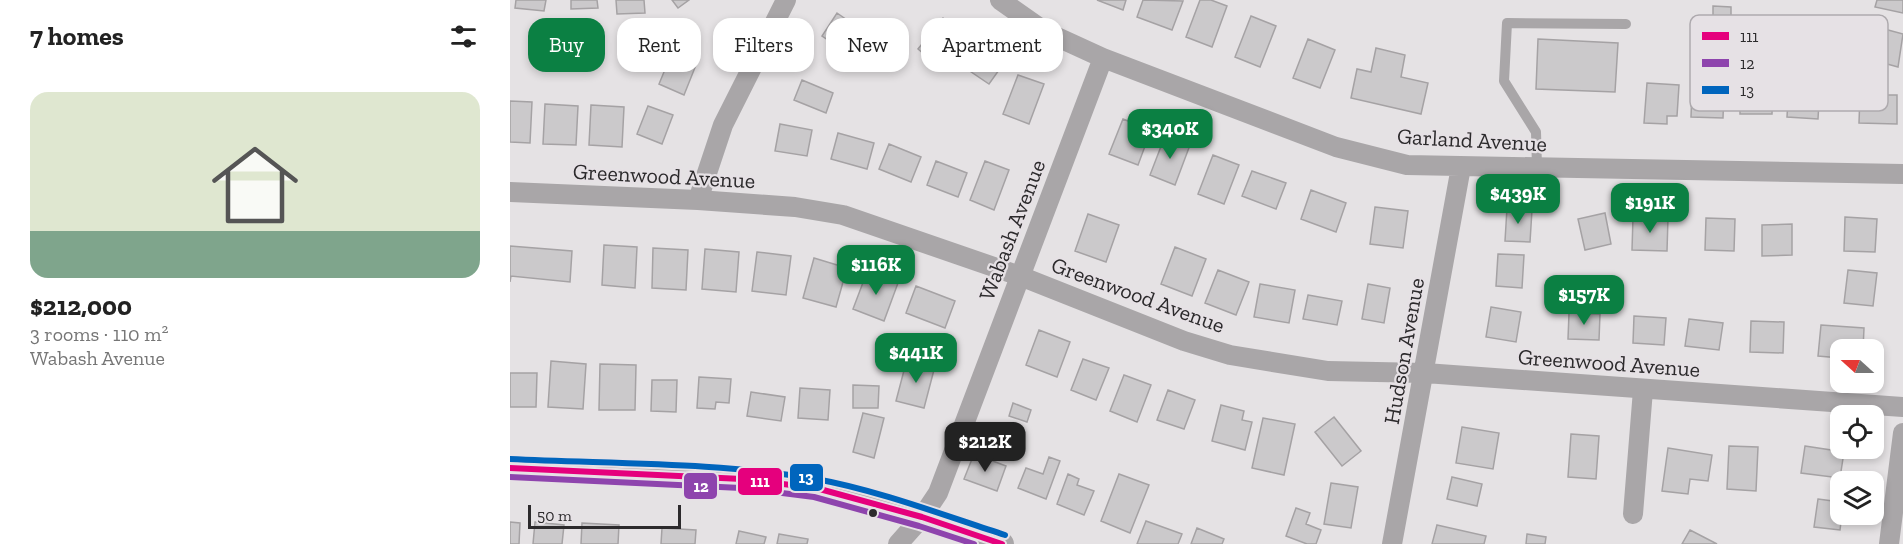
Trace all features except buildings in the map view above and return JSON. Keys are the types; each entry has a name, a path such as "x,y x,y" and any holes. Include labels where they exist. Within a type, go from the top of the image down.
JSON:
{"street":[{"path":"698,200 723,125 786,0"},
{"name":"Garland Avenue","path":"1000,0 1044,31 1103,58 1336,147 1407,165 1903,174"},
{"name":"Wabash Avenue","path":"898,544 922,517 938,493 1103,58"},
{"name":"Hudson Avenue","path":"1392,544 1425,374 1461,167"},
{"name":"Greenwood Avenue","path":"510,192 698,200 795,207 843,215 1020,276 1184,341 1230,355 1328,371 1425,374 1903,407"},
{"path":"1633,514 1643,390"},
{"path":"1888,544 1903,433"},
{"path":"510,468 742,479 816,488 922,517 1002,544"}],"lane":[{"path":"1537,167 1536,132 1504,81 1508,23 1626,24"}],"transit line":[{"name":"13","path":"510,459 664,464 778,473 839,484 887,497 1005,535"},
{"name":"111","path":"510,468 742,479 816,488 922,517 1002,544"},
{"name":"12","path":"510,477 741,488 814,497 974,544"}]}
